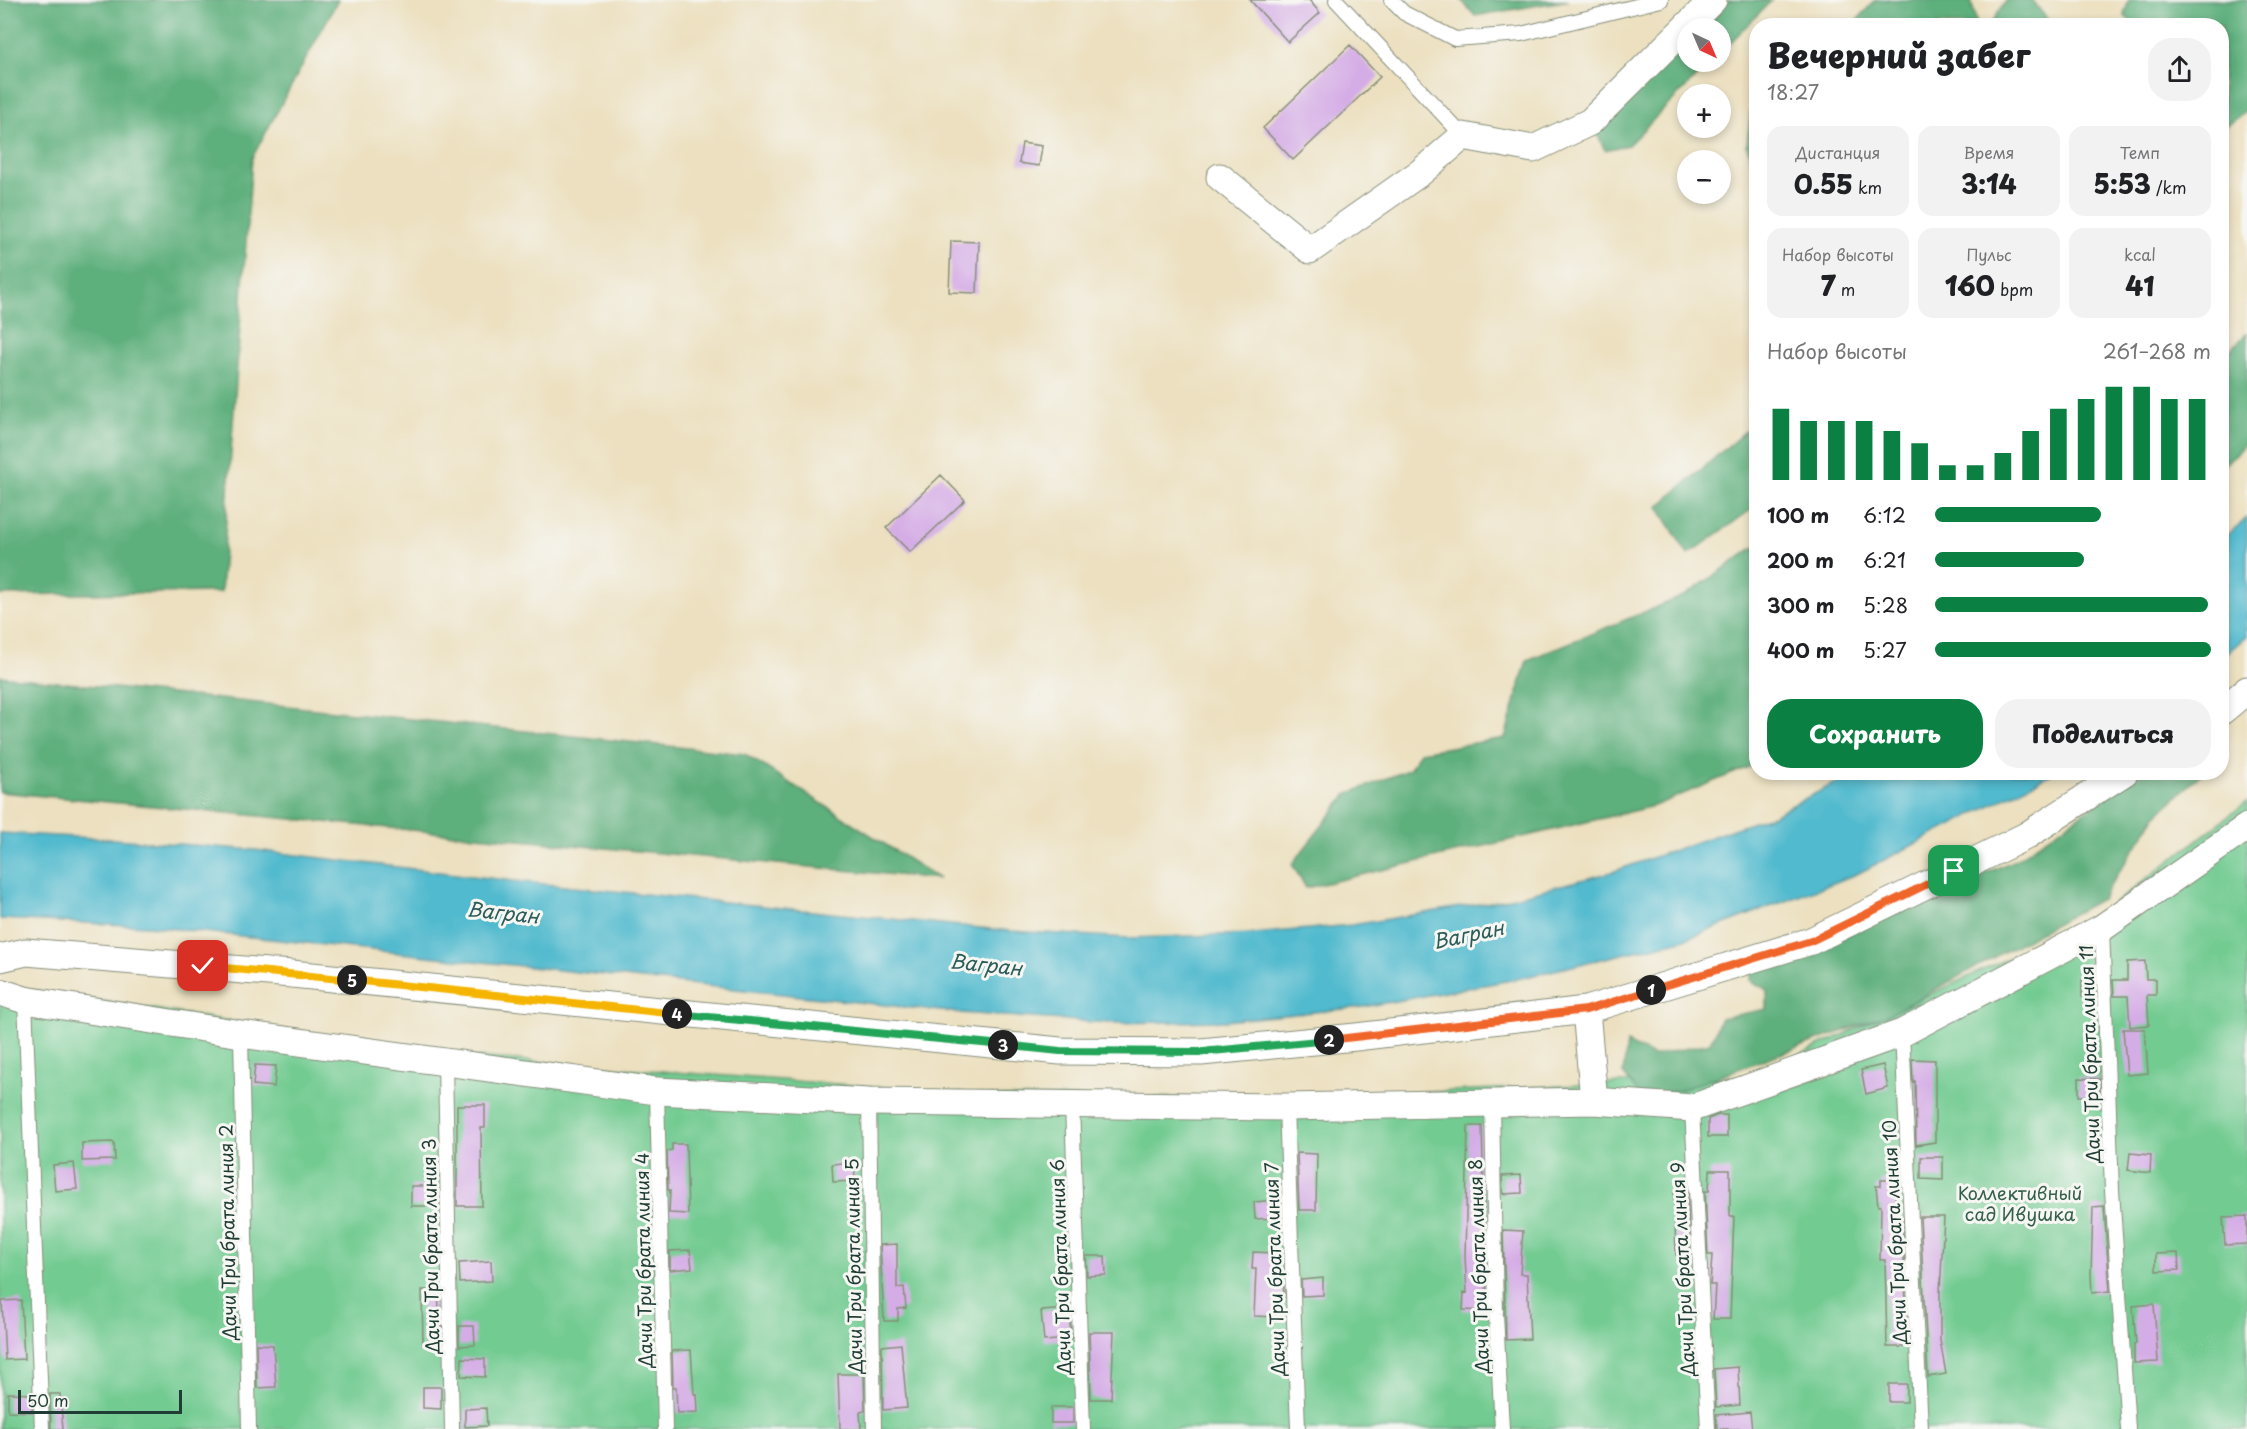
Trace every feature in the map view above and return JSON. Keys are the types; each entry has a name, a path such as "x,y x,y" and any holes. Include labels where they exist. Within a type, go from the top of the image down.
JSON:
{"street":[{"path":"1220,177 1310,250 1421,172 1463,136 1533,149 1590,122 1713,0"},
{"path":"2229,705 2247,690"},
{"path":"0,958 26,952 292,974 1060,1051 1201,1052 1356,1037 1586,1010 1811,941 2026,836 2113,780"},
{"path":"12,996 241,1034 657,1091 869,1102 1286,1107 1594,1101 1692,1108 1902,1033 2102,928 2247,827"},
{"path":"1586,1010 1594,1101"}],"lane":[{"path":"1336,0 1463,136"},
{"path":"1391,0 1404,14 1455,39 1521,34 1661,0"},
{"name":"Дачи Три брата линия 11","path":"2102,928 2112,1178 2128,1429"},
{"path":"12,996 42,1429"},
{"name":"Дачи Три брата линия 10","path":"1902,1033 1921,1429"},
{"name":"Дачи Три брата линия 2","path":"241,1034 249,1429"},
{"name":"Дачи Три брата линия 3","path":"445,1062 452,1429"},
{"name":"Дачи Три брата линия 4","path":"657,1091 665,1429"},
{"name":"Дачи Три брата линия 5","path":"869,1102 874,1429"},
{"name":"Дачи Три брата линия 8","path":"1492,1103 1496,1314 1502,1429"},
{"name":"Дачи Три брата линия 6","path":"1072,1105 1083,1429"},
{"name":"Дачи Три брата линия 7","path":"1286,1107 1298,1429"},
{"name":"Дачи Три брата линия 9","path":"1692,1108 1708,1429"}],"green space":[{"path":"0,0 338,0 252,158 221,592 0,595"},
{"path":"1461,0 1569,0 1475,16"},
{"path":"1728,0 1771,1 1754,18 1749,18 1749,23 1731,42 1731,18 1709,18"},
{"path":"1875,0 1971,0 1975,18 1859,18"},
{"path":"2006,0 2032,0 2046,18 1994,18"},
{"path":"2129,0 2247,0 2247,111 2229,124 2229,18 2127,18 2124,15"},
{"path":"1677,49 1677,72 1701,72 1689,84 1677,84 1677,96 1628,145 1605,150 1594,128"},
{"path":"1749,127 1749,153 1747,145"},
{"path":"2247,333 2247,443 2229,461 2229,352"},
{"path":"1749,428 1749,511 1688,555 1658,507"},
{"path":"1749,551 1749,767 1654,806 1306,888 1292,864 1347,794 1410,769 1420,752 1505,738 1527,660 1686,595"},
{"path":"0,676 745,754 939,879 0,792"},
{"path":"2131,780 2195,780 2156,816 2101,899 1890,1014 1678,1091 1639,1094 1623,1074 1627,1043 1653,1056 1710,1043 1721,1018 1767,1009 1767,990 1750,980 1754,967 1862,929 2015,860"},
{"name":"Коллективный сад Ивушка","path":"2247,802 2247,1429 0,1429 0,985 446,1055 1011,1097 1303,1098 1752,1077 2095,918"}],"water":[{"path":"2247,518 2247,636 2229,651 2229,533"},
{"name":"Вагран","path":"1841,780 2039,780 1857,874 1682,940 1517,979 1363,1007 1225,1021 1109,1023 959,1013 148,926 0,919 0,833 255,850 514,881 1011,931 1128,938 1253,934 1352,925 1503,900 1612,872 1773,815"}],"building":[{"path":"1250,0 1309,0 1320,13 1288,42"},
{"path":"1350,45 1380,77 1293,160 1263,128"},
{"path":"1022,143 1042,146 1039,166 1019,163"},
{"path":"951,241 979,242 977,293 949,292"},
{"path":"941,475 965,500 910,552 886,528"},
{"path":"2145,961 2146,979 2156,979 2156,995 2147,995 2149,1025 2130,1027 2128,996 2114,996 2113,980 2127,980 2127,962"},
{"path":"2082,980 2095,980 2096,996 2082,997"},
{"path":"2123,1029 2145,1029 2148,1073 2127,1075"},
{"path":"1912,1059 1935,1060 1935,1142 1916,1145 1915,1081 1913,1082"},
{"path":"255,1065 276,1066 274,1087 253,1085"},
{"path":"1883,1065 1888,1088 1866,1094 1861,1070"},
{"path":"2079,1078 2099,1079 2099,1096 2079,1096"},
{"path":"457,1105 485,1105 485,1128 481,1128 482,1206 457,1206"},
{"path":"1718,1115 1727,1115 1727,1137 1708,1137 1708,1119"},
{"path":"1468,1126 1482,1126 1487,1311 1463,1310 1464,1292 1467,1293 1465,1257"},
{"path":"114,1142 115,1160 82,1161 82,1143"},
{"path":"672,1144 686,1144 688,1214 669,1213 667,1151 672,1150"},
{"path":"1297,1153 1317,1154 1316,1210 1299,1210"},
{"path":"2130,1153 2151,1155 2150,1173 2128,1170"},
{"path":"1921,1157 1943,1157 1943,1180 1921,1179"},
{"path":"854,1162 855,1181 833,1182 832,1164"},
{"path":"74,1163 77,1189 55,1191 53,1165"},
{"path":"1710,1170 1730,1170 1730,1216 1734,1216 1730,1319 1713,1319 1715,1285 1710,1285 1712,1255 1708,1255 1705,1191 1709,1191"},
{"path":"1521,1175 1522,1193 1503,1194 1502,1176"},
{"path":"1881,1180 1894,1180 1897,1216 1902,1216 1908,1347 1887,1347 1885,1260 1880,1260 1881,1206 1878,1206 1876,1186 1881,1186"},
{"path":"411,1186 438,1186 439,1206 411,1206"},
{"path":"1687,1191 1690,1255 1676,1255 1674,1192"},
{"path":"1276,1200 1277,1218 1255,1219 1254,1202"},
{"path":"2104,1206 2110,1291 2092,1293 2093,1207"},
{"path":"2247,1216 2247,1244 2225,1245 2223,1217"},
{"path":"1920,1217 1944,1217 1940,1340 1946,1374 1928,1377"},
{"path":"1503,1230 1523,1231 1520,1274 1527,1274 1530,1339 1506,1340"},
{"path":"897,1244 897,1288 904,1287 906,1308 898,1309 898,1321 884,1321 880,1245"},
{"path":"690,1250 692,1268 670,1270 670,1251"},
{"path":"1253,1252 1275,1253 1274,1281 1283,1281 1284,1297 1277,1298 1277,1317 1254,1316 1256,1269 1252,1269"},
{"path":"2178,1253 2179,1270 2156,1271 2156,1254"},
{"path":"1086,1256 1105,1256 1106,1275 1087,1276"},
{"path":"491,1261 492,1281 460,1283 459,1263"},
{"path":"1323,1278 1323,1295 1302,1296 1301,1280"},
{"path":"422,1290 438,1290 441,1345 423,1344"},
{"path":"21,1300 24,1359 5,1360 2,1301"},
{"path":"2154,1304 2158,1362 2134,1363 2134,1344 2136,1344 2133,1306"},
{"path":"1069,1309 1071,1339 1044,1341 1041,1311"},
{"path":"459,1326 474,1326 475,1345 459,1346"},
{"path":"1089,1332 1114,1332 1111,1399 1091,1399"},
{"path":"256,1344 273,1345 276,1387 257,1388"},
{"path":"901,1344 907,1408 883,1410 882,1346"},
{"path":"691,1350 694,1394 697,1394 698,1412 677,1413 676,1387 673,1387 672,1351"},
{"path":"462,1358 485,1359 485,1377 461,1376"},
{"path":"1738,1367 1740,1405 1716,1407 1714,1369"},
{"path":"838,1374 864,1374 865,1411 860,1412 861,1429 840,1429"},
{"path":"1889,1384 1907,1384 1907,1402 1889,1402"},
{"path":"423,1387 441,1387 441,1409 423,1408"},
{"path":"8,1393 32,1394 32,1412 8,1411"},
{"path":"50,1394 60,1394 63,1429 51,1429"},
{"path":"1051,1407 1073,1407 1073,1423 1051,1423"},
{"path":"486,1408 487,1426 465,1427 465,1409"},
{"path":"1750,1412 1752,1429 1717,1429 1716,1415"}],"route":[{"path":"203,966 1060,1051 1201,1052 1356,1037 1586,1010 1811,941 1954,871"}]}
